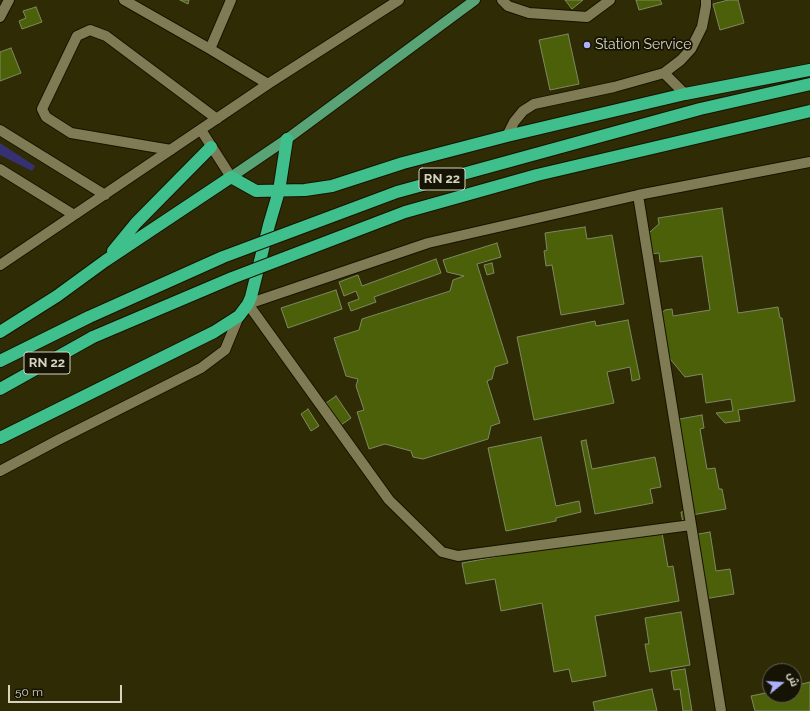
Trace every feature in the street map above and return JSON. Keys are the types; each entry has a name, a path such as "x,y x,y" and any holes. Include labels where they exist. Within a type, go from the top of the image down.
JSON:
{"highway":[{"path":"0,332 57,296 105,261 231,178 256,192 305,190 332,186 403,163 507,136 685,94 810,70"},
{"name":"RN 22","path":"0,361 89,317 223,257 398,192 700,109 810,84"},
{"name":"RN 22","path":"0,389 93,338 232,278 405,212 537,175 810,111"},
{"path":"0,438 214,332 239,316 248,304 279,191 287,140"},
{"path":"105,261 136,223 211,147"}],"main road":[{"path":"231,178 287,140 475,0"}],"street":[{"path":"0,17 9,0"},
{"path":"124,0 268,84"},
{"path":"210,49 231,0"},
{"path":"0,265 268,84 399,0"},
{"path":"502,0 508,6 529,13 587,17 610,0"},
{"path":"507,136 514,122 523,111 534,104 614,87 664,73 681,60 691,49 702,27 706,0"},
{"path":"171,150 71,133 46,117 42,109 77,36 90,30 106,36 216,119"},
{"path":"664,73 685,94"},
{"path":"0,130 105,195"},
{"path":"201,130 231,178"},
{"path":"691,525 458,556 442,552 389,500 248,304 428,243 638,195 810,162"},
{"path":"0,169 74,215"},
{"path":"638,195 721,711"},
{"path":"0,471 201,368 225,350 239,316"}],"shaded area":[{"path":"0,143 35,166 32,171 0,155"}],"building":[{"path":"180,0 189,0 188,4"},
{"path":"565,0 583,0 572,9"},
{"path":"636,0 660,0 662,4 639,10"},
{"path":"728,0 738,0 744,23 720,30 713,4"},
{"path":"36,7 42,22 22,29 19,21 26,18 23,11"},
{"path":"568,34 579,84 550,90 539,40"},
{"path":"11,48 21,73 0,81 0,52"},
{"path":"722,208 738,313 778,307 780,318 782,318 795,401 738,410 740,421 725,423 716,413 733,411 731,399 706,403 702,374 685,377 666,354 659,315 665,310 672,309 673,316 710,310 702,256 660,262 659,253 649,254 642,239 659,224 658,218"},
{"path":"585,227 587,239 612,235 624,304 561,315 552,265 546,266 544,251 547,250 545,233"},
{"path":"497,243 501,257 477,264 508,363 495,367 492,379 487,381 500,423 491,426 488,439 423,459 413,457 411,451 385,444 369,449 357,412 364,410 356,386 358,379 346,376 334,338 359,330 362,319 450,291 453,280 464,276 447,272 443,260"},
{"path":"436,259 441,273 374,297 376,302 351,311 348,303 359,299 356,291 344,296 339,282 358,275 362,286"},
{"path":"492,263 494,273 487,275 484,265"},
{"path":"336,290 342,309 288,328 281,308"},
{"path":"628,320 640,379 632,381 630,367 607,372 614,403 534,420 517,337 595,321 596,326"},
{"path":"336,396 351,418 341,425 326,403"},
{"path":"308,409 319,426 311,431 301,414"},
{"path":"702,415 704,428 700,429 707,469 715,468 719,489 722,489 726,509 692,515 693,521 683,523 681,512 689,511 674,420"},
{"path":"541,437 556,506 579,501 581,512 556,518 556,521 506,531 488,448"},
{"path":"586,440 592,469 655,457 661,487 650,489 653,503 595,514 581,441"},
{"path":"661,527 668,567 673,566 679,601 595,616 606,676 572,682 569,669 554,672 542,603 501,611 495,579 466,584 462,563"},
{"path":"710,532 716,571 730,569 734,594 704,599 693,535"},
{"path":"681,612 690,665 650,672 645,644 649,644 645,618"},
{"path":"685,669 692,711 683,711 680,689 674,690 671,671"},
{"path":"810,682 810,711 755,711 751,696 762,694 762,703 802,703 802,684"},
{"path":"652,689 657,711 595,711 593,702"}],"place":[{"name":"Station Service","path":"587,45"}]}
